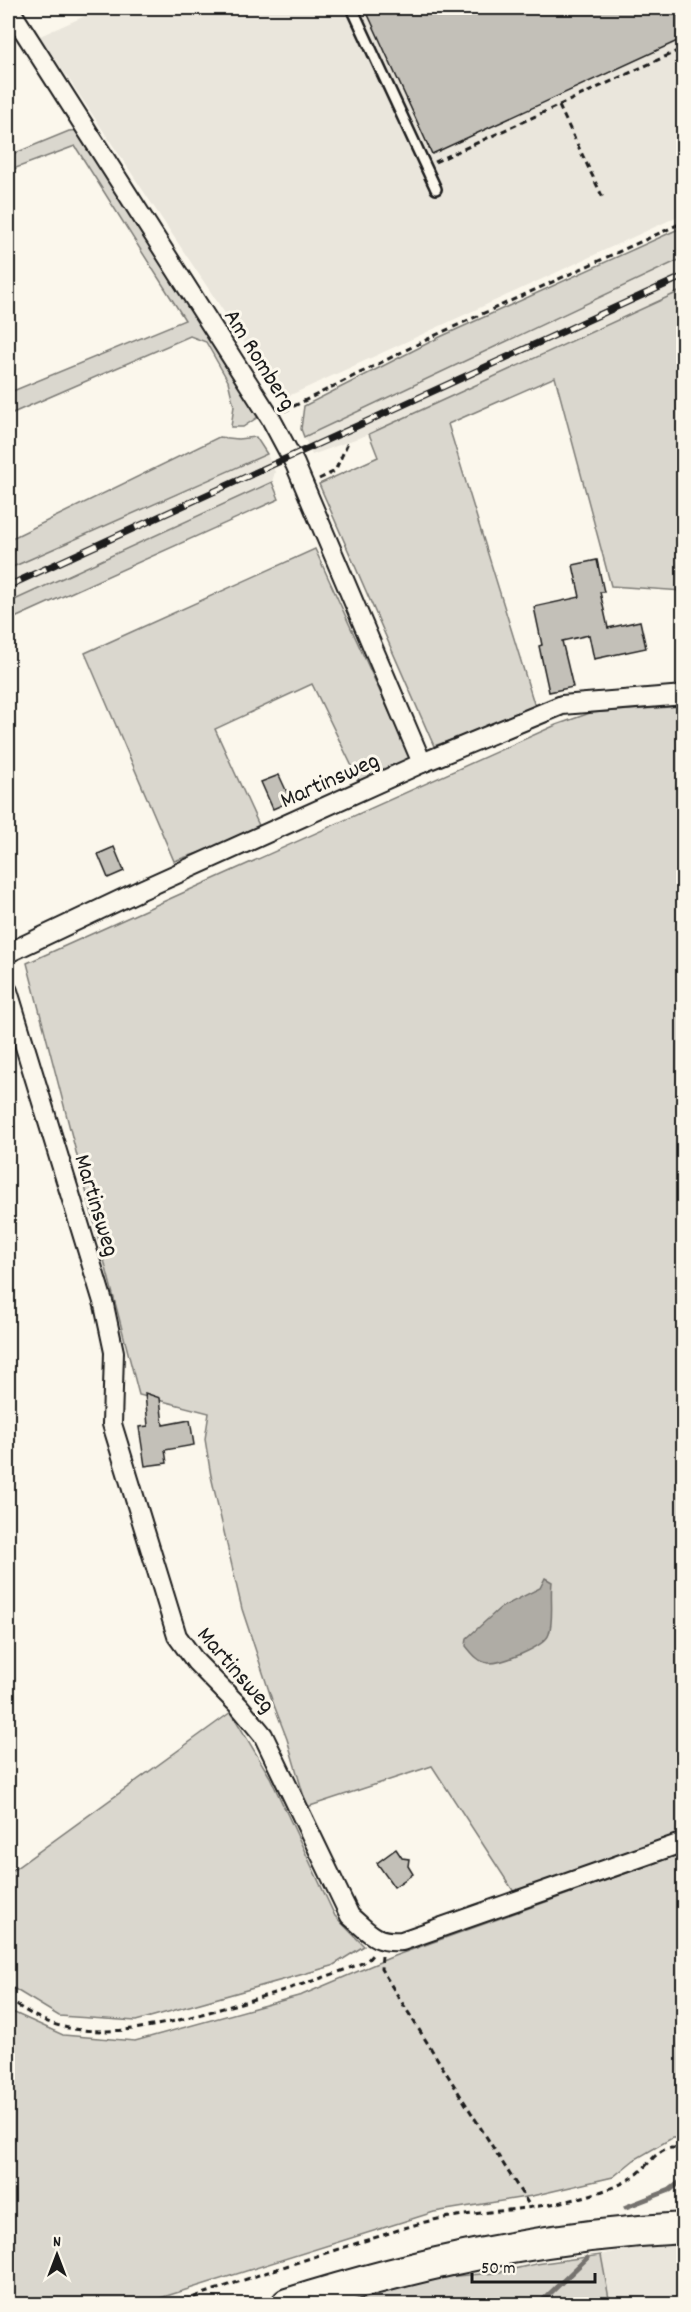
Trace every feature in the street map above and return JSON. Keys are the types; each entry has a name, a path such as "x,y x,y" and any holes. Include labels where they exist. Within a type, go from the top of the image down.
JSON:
{"main road":[{"path":"287,2304 413,2267 469,2255 592,2235 684,2228"}],"street":[{"name":"Am Romberg","path":"9,8 271,418 295,464 422,763"},
{"name":"Martinsweg","path":"8,953 422,763 562,705 684,695"},
{"name":"Martinsweg","path":"8,991 104,1305 114,1352 112,1425 177,1636 196,1662 239,1706 263,1735 350,1916 373,1936 384,1942"},
{"path":"384,1942 402,1941 684,1842"}],"lane":[{"path":"352,8 436,189"}],"path":[{"path":"426,167 684,48"},
{"path":"559,106 603,198"},
{"path":"271,418 438,334 684,222"},
{"path":"335,471 349,440"},
{"path":"8,1999 25,2012 51,2024 82,2030 123,2031 180,2020 296,1988 367,1961 384,1942"},
{"path":"384,1942 381,1969 531,2208"},
{"path":"174,2304 295,2262 436,2219 531,2208 574,2200 611,2188 637,2175 663,2149 673,2148 684,2152"}],"shaded area":[{"path":"103,8 683,8 683,214 282,399 40,36"},
{"path":"81,130 251,401 258,417 243,427 231,427 234,406 228,381 206,342 190,336 8,415 8,393 185,320 75,146 8,171 8,156 69,131"},
{"path":"683,227 683,258 304,437 301,429 304,406 440,337"},
{"path":"683,258 683,290 369,434 312,455 304,437"},
{"path":"683,290 683,591 611,586 555,377 448,424 536,710 434,746 319,484 378,457 369,434"},
{"path":"219,437 238,439 256,437 267,454 8,569 8,540"},
{"path":"267,454 275,472 272,482 8,603 8,569"},
{"path":"272,482 279,499 8,621 8,603"},
{"path":"315,549 412,762 362,787 312,684 215,729 262,832 174,861 85,653"},
{"path":"683,706 683,1832 514,1892 432,1766 307,1807 287,1739 242,1609 211,1476 205,1439 209,1413 139,1395 27,963 556,725 590,713"},
{"path":"545,1578 552,1582 551,1622 546,1639 522,1654 502,1661 488,1663 475,1657 466,1646 467,1638 500,1608 540,1588"},
{"path":"231,1712 270,1777 335,1916 364,1946 332,1966 136,2021 59,2016 8,1985 8,1874"},
{"path":"683,1853 683,2138 672,2138 634,2160 613,2177 532,2196 434,2212 141,2304 8,2304 8,2010 63,2035 135,2041 302,1995 394,1956"},
{"path":"683,2245 683,2304 559,2304 600,2255 635,2247"},
{"path":"601,2255 610,2304 326,2304 402,2280 496,2273 536,2264"}],"building":[{"path":"365,8 684,8 684,38 432,154"},
{"path":"597,560 604,592 600,592 608,628 640,621 646,648 594,659 589,635 562,641 573,687 549,692 539,646 542,645 534,607 580,597 573,565"},
{"path":"279,775 291,801 273,809 261,782"},
{"path":"114,847 124,871 108,878 98,854"},
{"path":"145,1393 160,1398 163,1425 190,1420 194,1445 165,1450 167,1463 145,1466 139,1427 148,1426"},
{"path":"396,1849 402,1858 409,1859 408,1866 413,1874 394,1887 377,1863"}],"waterway":[{"path":"626,2207 670,2190 684,2179"},
{"path":"539,2304 587,2258"}],"railway":[{"path":"8,586 684,276"}]}
